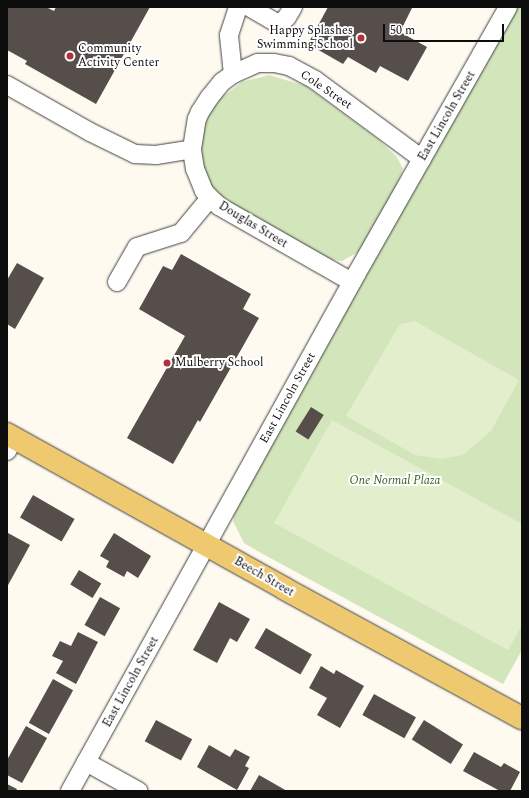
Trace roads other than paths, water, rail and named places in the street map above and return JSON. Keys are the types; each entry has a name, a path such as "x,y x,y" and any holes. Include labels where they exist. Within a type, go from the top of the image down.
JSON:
{"main road":[{"name":"Beech Street","path":"10,441 206,544 285,590 522,718"}],"street":[{"path":"233,74 230,35 238,7"},
{"path":"249,7 275,22 282,22 288,18 293,7"},
{"name":"East Lincoln Street","path":"70,791 352,282 508,7"},
{"name":"Cole Street","path":"192,149 197,120 200,112 222,82 233,74 258,64 274,63 290,66 315,80 422,159"},
{"path":"7,85 90,132 135,154 156,155 192,149"},
{"name":"Douglas Street","path":"192,149 195,169 204,191 219,206 352,282"},
{"path":"117,282 137,247 180,233 210,198"},
{"path":"86,762 138,791"}],"place":[{"name":"Happy Splashes Swimming School","path":"361,38"},
{"name":"Community Activity Center","path":"70,56"},
{"name":"Mulberry School","path":"167,363"}],"park label":[{"name":"One Normal Plaza","path":"395,481"}]}
